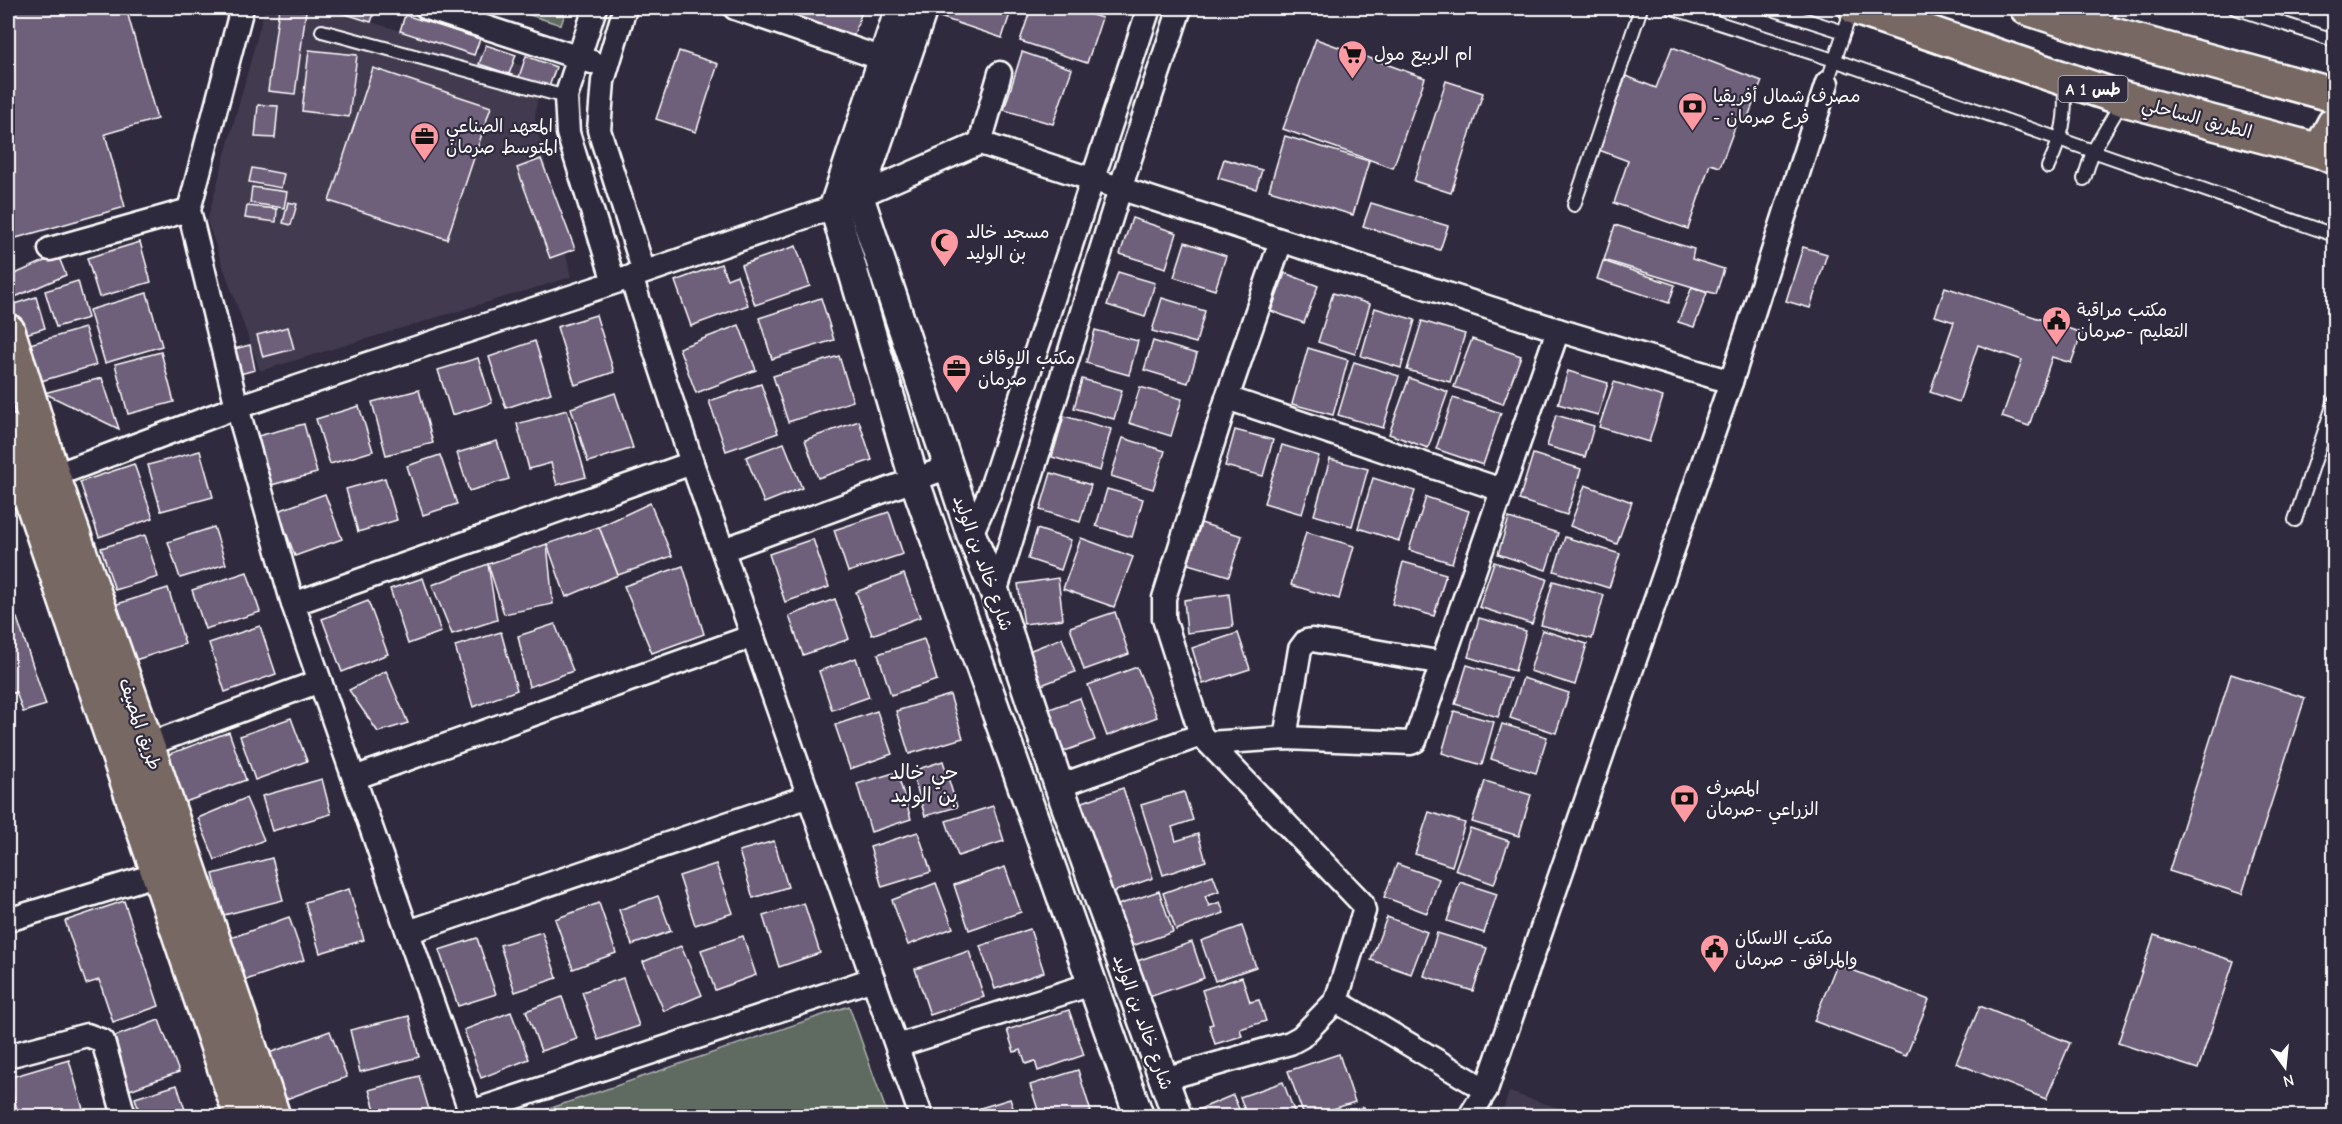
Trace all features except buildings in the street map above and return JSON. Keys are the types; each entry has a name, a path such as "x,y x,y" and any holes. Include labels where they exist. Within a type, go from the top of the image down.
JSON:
{"main road":[{"path":"2028,8 2104,19 2334,95"},
{"name":"الطريق الساحلي","path":"1850,16 2064,78 2124,99 2330,144"},
{"name":"طريق المصيف","path":"8,331 29,487 147,745 273,1116"},
{"name":"طريق المصيف","path":"8,431 29,487 241,1116"}],"street":[{"path":"242,8 189,210 237,407 293,604 471,1114 873,979"},
{"path":"427,8 607,67"},
{"path":"595,8 566,97 568,133 630,277 692,463 921,1116"},
{"path":"625,8 603,81 599,130 630,277"},
{"path":"735,8 883,59"},
{"path":"846,201 883,59 900,8"},
{"path":"846,201 923,8"},
{"path":"971,534 989,494 1149,8"},
{"path":"995,593 1120,189 1180,8"},
{"path":"980,143 1000,73"},
{"path":"1470,1116 1486,1090 1731,382 1827,83"},
{"path":"29,487 237,407 630,277 846,201 980,143 1558,330 1731,382"},
{"name":"شارع خالد بن الوليد","path":"846,201 995,593 1059,786 1177,1116"},
{"name":"شارع خالد بن الوليد","path":"846,201 914,479 1139,1116"},
{"path":"50,249 189,210"},
{"path":"1164,1079 1296,1041 1336,1001 1364,907 1205,739 1164,619 1162,605 1227,398 1281,241"},
{"path":"1059,786 1205,739 1285,738 1412,743 1418,738 1558,330"},
{"path":"1227,398 1502,490"},
{"path":"293,604 692,463"},
{"path":"723,550 949,467"},
{"path":"989,494 1021,504"},
{"path":"354,778 753,636"},
{"path":"1285,738 1300,649 1306,641 1312,640 1443,663"},
{"path":"147,745 320,681"},
{"path":"408,932 809,796"},
{"path":"8,920 158,874"},
{"path":"897,1046 1092,984"},
{"path":"1336,1001 1486,1090"},
{"path":"8,1056 87,1035 98,1038 102,1041 124,1116"}],"lane":[{"path":"1574,205 1641,8"},
{"path":"1672,8 1834,60 2334,235"},
{"path":"1769,8 1850,16 1827,83"},
{"path":"2235,8 2334,40"},
{"path":"322,31 566,97"},
{"path":"2048,167 2060,140 2067,110 2064,78"},
{"path":"2084,179 2092,151 2124,99"},
{"path":"2295,520 2334,403"}],"shaded area":[{"path":"265,8 322,8 540,71 535,118 571,277 260,371 207,221"},
{"path":"508,8 567,8 561,25"},
{"path":"849,1006 888,1116 528,1116"},
{"path":"1509,1092 1583,1116 1501,1116"}],"place":[{"name":"ام الربيع مول","path":"1353,80"},
{"name":"مصرف شمال أفريقيا - فرع صرمان","path":"1692,132"},
{"name":"المعهد الصناعي المتوسط صرمان","path":"425,162"},
{"name":"مسجد خالد بن الوليد","path":"945,268"},
{"name":"مكتب مراقبة التعليم -صرمان","path":"2056,346"},
{"name":"مكتب الاوقاف صرمان","path":"957,394"},
{"name":"المصرف الزراعي -صرمان","path":"1685,824"},
{"name":"مكتب الاسكان والمرافق - صرمان","path":"1714,974"}],"district":[{"name":"حي خالد بن الوليد","path":"924,784"}]}
